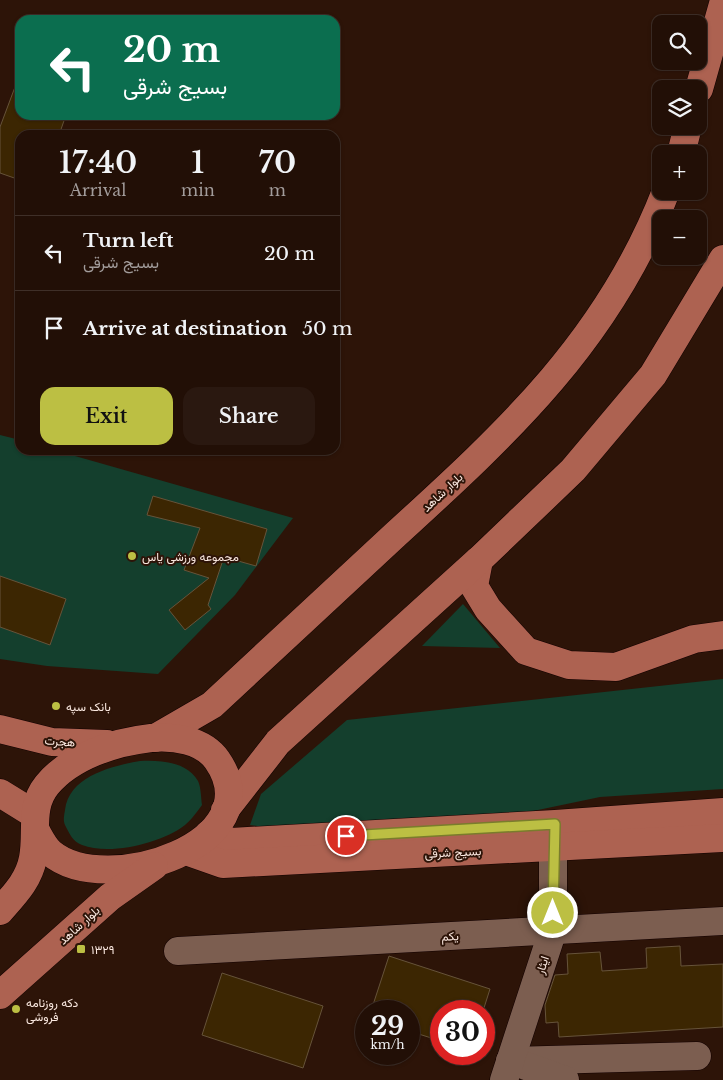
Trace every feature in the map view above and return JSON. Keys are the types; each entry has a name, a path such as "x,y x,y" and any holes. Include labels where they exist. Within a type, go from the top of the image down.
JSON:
{"main road":[{"path":"702,80 723,4"},
{"name":"بلوار شاهد","path":"155,738 212,705 519,419 575,353 617,294 651,231 663,200"},
{"path":"225,810 278,742 479,560 573,470 653,375 723,259"},
{"path":"479,560 474,586 488,610 526,651 569,665 616,667 694,640 723,634"},
{"name":"هجرت","path":"0,729 52,742 121,744"},
{"path":"0,793 35,823 50,853 64,861 102,871 132,868 174,856 209,834 218,824 230,794 221,766 214,756 196,744 155,738 121,744 84,757 61,772 46,786 37,802 35,823 33,858 26,882 0,911"},
{"name":"بسیج شرقی","path":"174,856 223,864 554,835 723,812"},
{"name":"بسیج شرقی","path":"209,834 231,842 554,835 723,838"},
{"name":"بلوار شاهد","path":"0,994 110,897 174,856"}],"street":[{"name":"ایثار","path":"507,1070 553,930 554,835"},
{"name":"یکم","path":"178,951 723,921"},
{"path":"507,1070 697,1056"},
{"path":"507,1070 565,1080"}],"green space":[{"name":"مجموعه ورزشی یاس","path":"0,435 15,439 15,455 72,455 293,518 235,595 158,674 47,666 0,659"},
{"path":"463,604 500,648 422,646"},
{"path":"723,679 723,789 600,797 514,815 280,829 250,825 261,794 347,720"},
{"path":"140,761 172,763 187,769 193,774 199,783 202,805 194,816 175,831 150,842 135,846 107,849 94,848 76,842 68,831 64,820 68,798 74,789 83,781 105,770"}],"building":[{"path":"15,87 15,120 64,120 61,130 15,130 15,178 0,173 0,127"},
{"path":"153,496 267,529 256,566 224,557 208,605 211,609 185,630 169,610 209,578 184,570 200,528 147,515"},
{"path":"0,576 66,599 50,645 0,627"},
{"path":"680,946 681,966 723,964 723,1027 559,1037 558,1022 546,1023 545,1005 555,975 568,974 567,954 600,952 602,971 647,968 646,948"},
{"path":"389,956 490,989 486,1000 430,1000 430,1038 420,1034 420,1000 375,1000"},
{"path":"222,973 323,1006 303,1068 202,1035"}],"place":[{"name":"مجموعه ورزشی یاس","path":"132,556"},
{"name":"بانک سپه","path":"56,706"},
{"name":"۱۳۲۹","path":"81,949"},
{"name":"دکه روزنامه فروشی","path":"16,1009"}],"route":[{"path":"346,836 555,824 553,913"}]}
